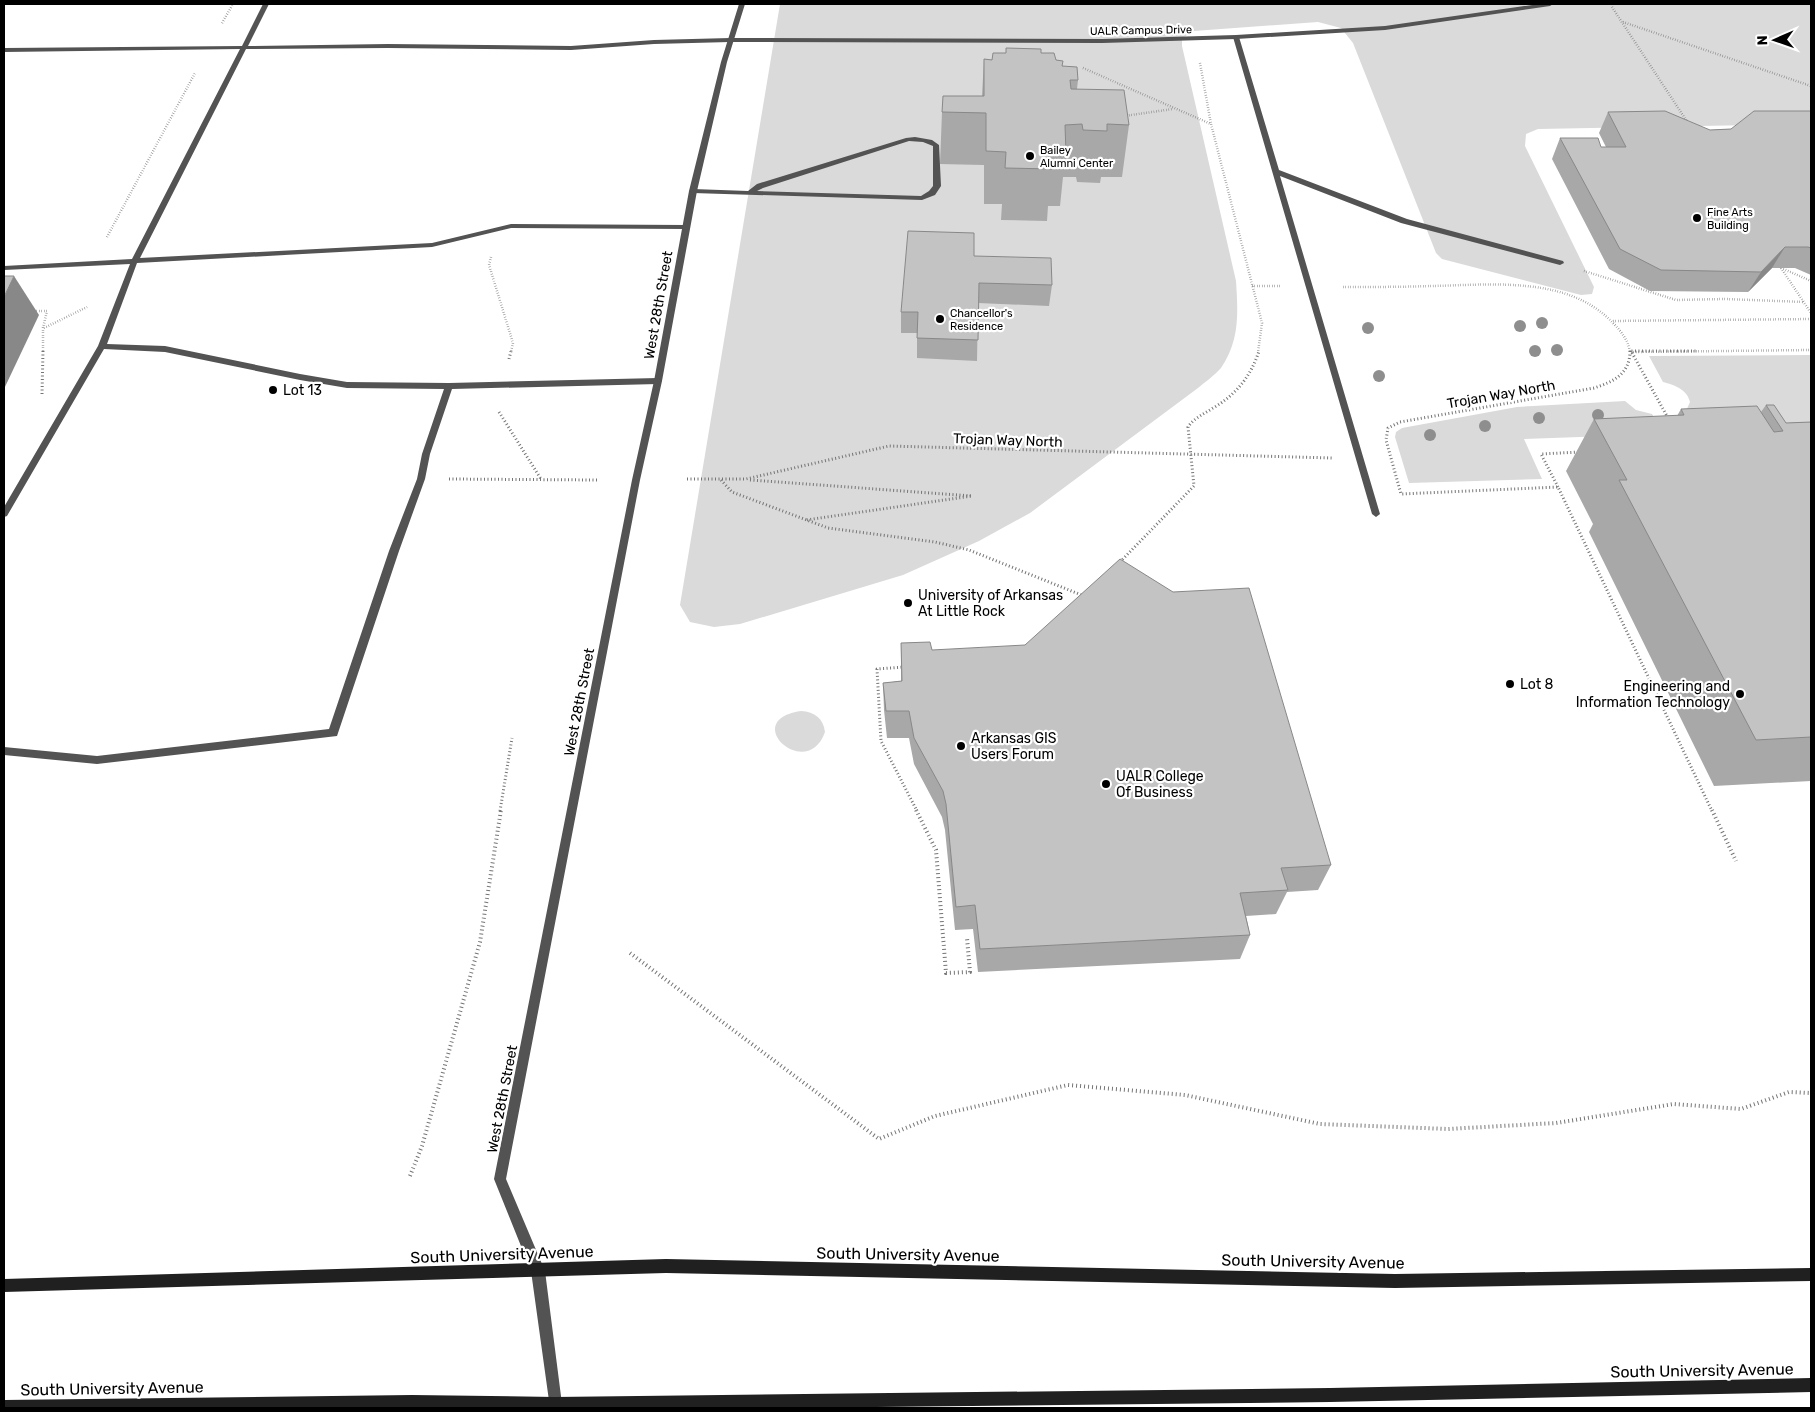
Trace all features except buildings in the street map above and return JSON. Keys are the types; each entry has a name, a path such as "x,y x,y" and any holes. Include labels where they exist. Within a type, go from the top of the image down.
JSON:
{"main road":[{"name":"South University Avenue","path":"4,1286 666,1266 1395,1281 1811,1275"},
{"name":"South University Avenue","path":"4,1407 412,1402 555,1406 1330,1395 1811,1385"}],"street":[{"path":"4,514 102,346 134,262 266,4"},
{"name":"West 28th Street","path":"555,1406 538,1271 500,1179 636,480 658,381 693,191 730,40 742,4"},
{"name":"UALR Campus Drive","path":"4,50 388,46 551,48 730,40 1102,41 1236,38 1385,28 1550,4"},
{"path":"1236,38 1376,514"},
{"path":"693,191 922,198 932,193 937,186 936,145 922,139 908,139 760,186 749,192"},
{"path":"1275,170 1404,221 1560,263"},
{"path":"4,268 432,245 511,226 686,227"},
{"path":"102,346 165,349 347,385 449,386 658,381"},
{"path":"4,751 97,760 333,734 394,551 421,479 426,454 449,386"}],"path":[{"path":"1612,7 1693,130"},
{"path":"1623,22 1811,86"},
{"path":"1118,564 1194,486 1188,433 1191,422 1222,404 1239,388 1252,368 1263,334 1262,323 1211,124 1199,60"},
{"path":"1077,65 1172,109 1211,124"},
{"path":"106,239 199,66"},
{"path":"1118,117 1172,109"},
{"path":"1560,263 1676,300 1725,298 1804,302"},
{"path":"1811,281 1781,268 1811,314"},
{"path":"1252,286 1288,286"},
{"path":"1344,287 1529,286 1562,292 1597,307 1614,321 1625,336 1630,352 1670,422"},
{"path":"44,328 87,308 89,300"},
{"path":"30,310 48,311 44,328 42,394"},
{"path":"1614,321 1811,319"},
{"path":"1630,352 1811,350"},
{"name":"Trojan Way North","path":"1558,487 1401,494 1386,433 1393,424 1594,388 1615,382 1626,368 1630,352"},
{"path":"496,407 542,479"},
{"name":"Trojan Way North","path":"687,479 746,479 889,446 1333,458"},
{"path":"1587,452 1541,454 1736,861"},
{"path":"421,479 597,480"},
{"path":"720,479 725,487 732,492 828,528 935,542 969,550 1087,597 1080,604"},
{"path":"746,479 972,496 806,520"},
{"path":"906,667 877,669 881,741 936,850 946,973 970,972 967,938"},
{"path":"410,1176 422,1146 480,942 512,738"},
{"path":"630,953 879,1139 935,1116 1068,1086 1185,1095 1320,1124 1448,1129 1556,1123 1674,1104 1740,1109 1789,1092 1811,1093"}],"shaded area":[{"path":"780,4 1811,4 1811,124 1538,129 1526,134 1525,146 1594,287 1592,294 1581,295 1442,259 1436,253 1353,43 1341,28 1318,22 1194,31 1182,38 1182,46 1236,281 1237,315 1235,337 1221,368 1198,388 1030,513 979,541 903,575 740,624 714,627 690,622 680,605"},
{"path":"1811,355 1811,472 1686,411 1690,402 1686,394 1676,386 1663,382 1649,356"},
{"path":"1625,401 1636,410 1652,414 1664,434 1524,439 1542,479 1409,483 1395,437 1396,432 1402,428 1517,407"},
{"path":"801,711 818,717 825,732 816,746 805,752 793,750 783,744 776,735 776,725 783,717"}],"place":[{"name":"Bailey Alumni Center","path":"1030,156"},
{"name":"Fine Arts Building","path":"1697,218"},
{"name":"Chancellor's Residence","path":"940,319"},
{"name":"Lot 13","path":"273,390"},
{"name":"University of Arkansas At Little Rock","path":"908,603"},
{"name":"Lot 8","path":"1510,684"},
{"name":"Engineering and Information Technology","path":"1740,694"},
{"name":"Arkansas GIS Users Forum","path":"961,746"},
{"name":"UALR College Of Business","path":"1106,784"}]}
